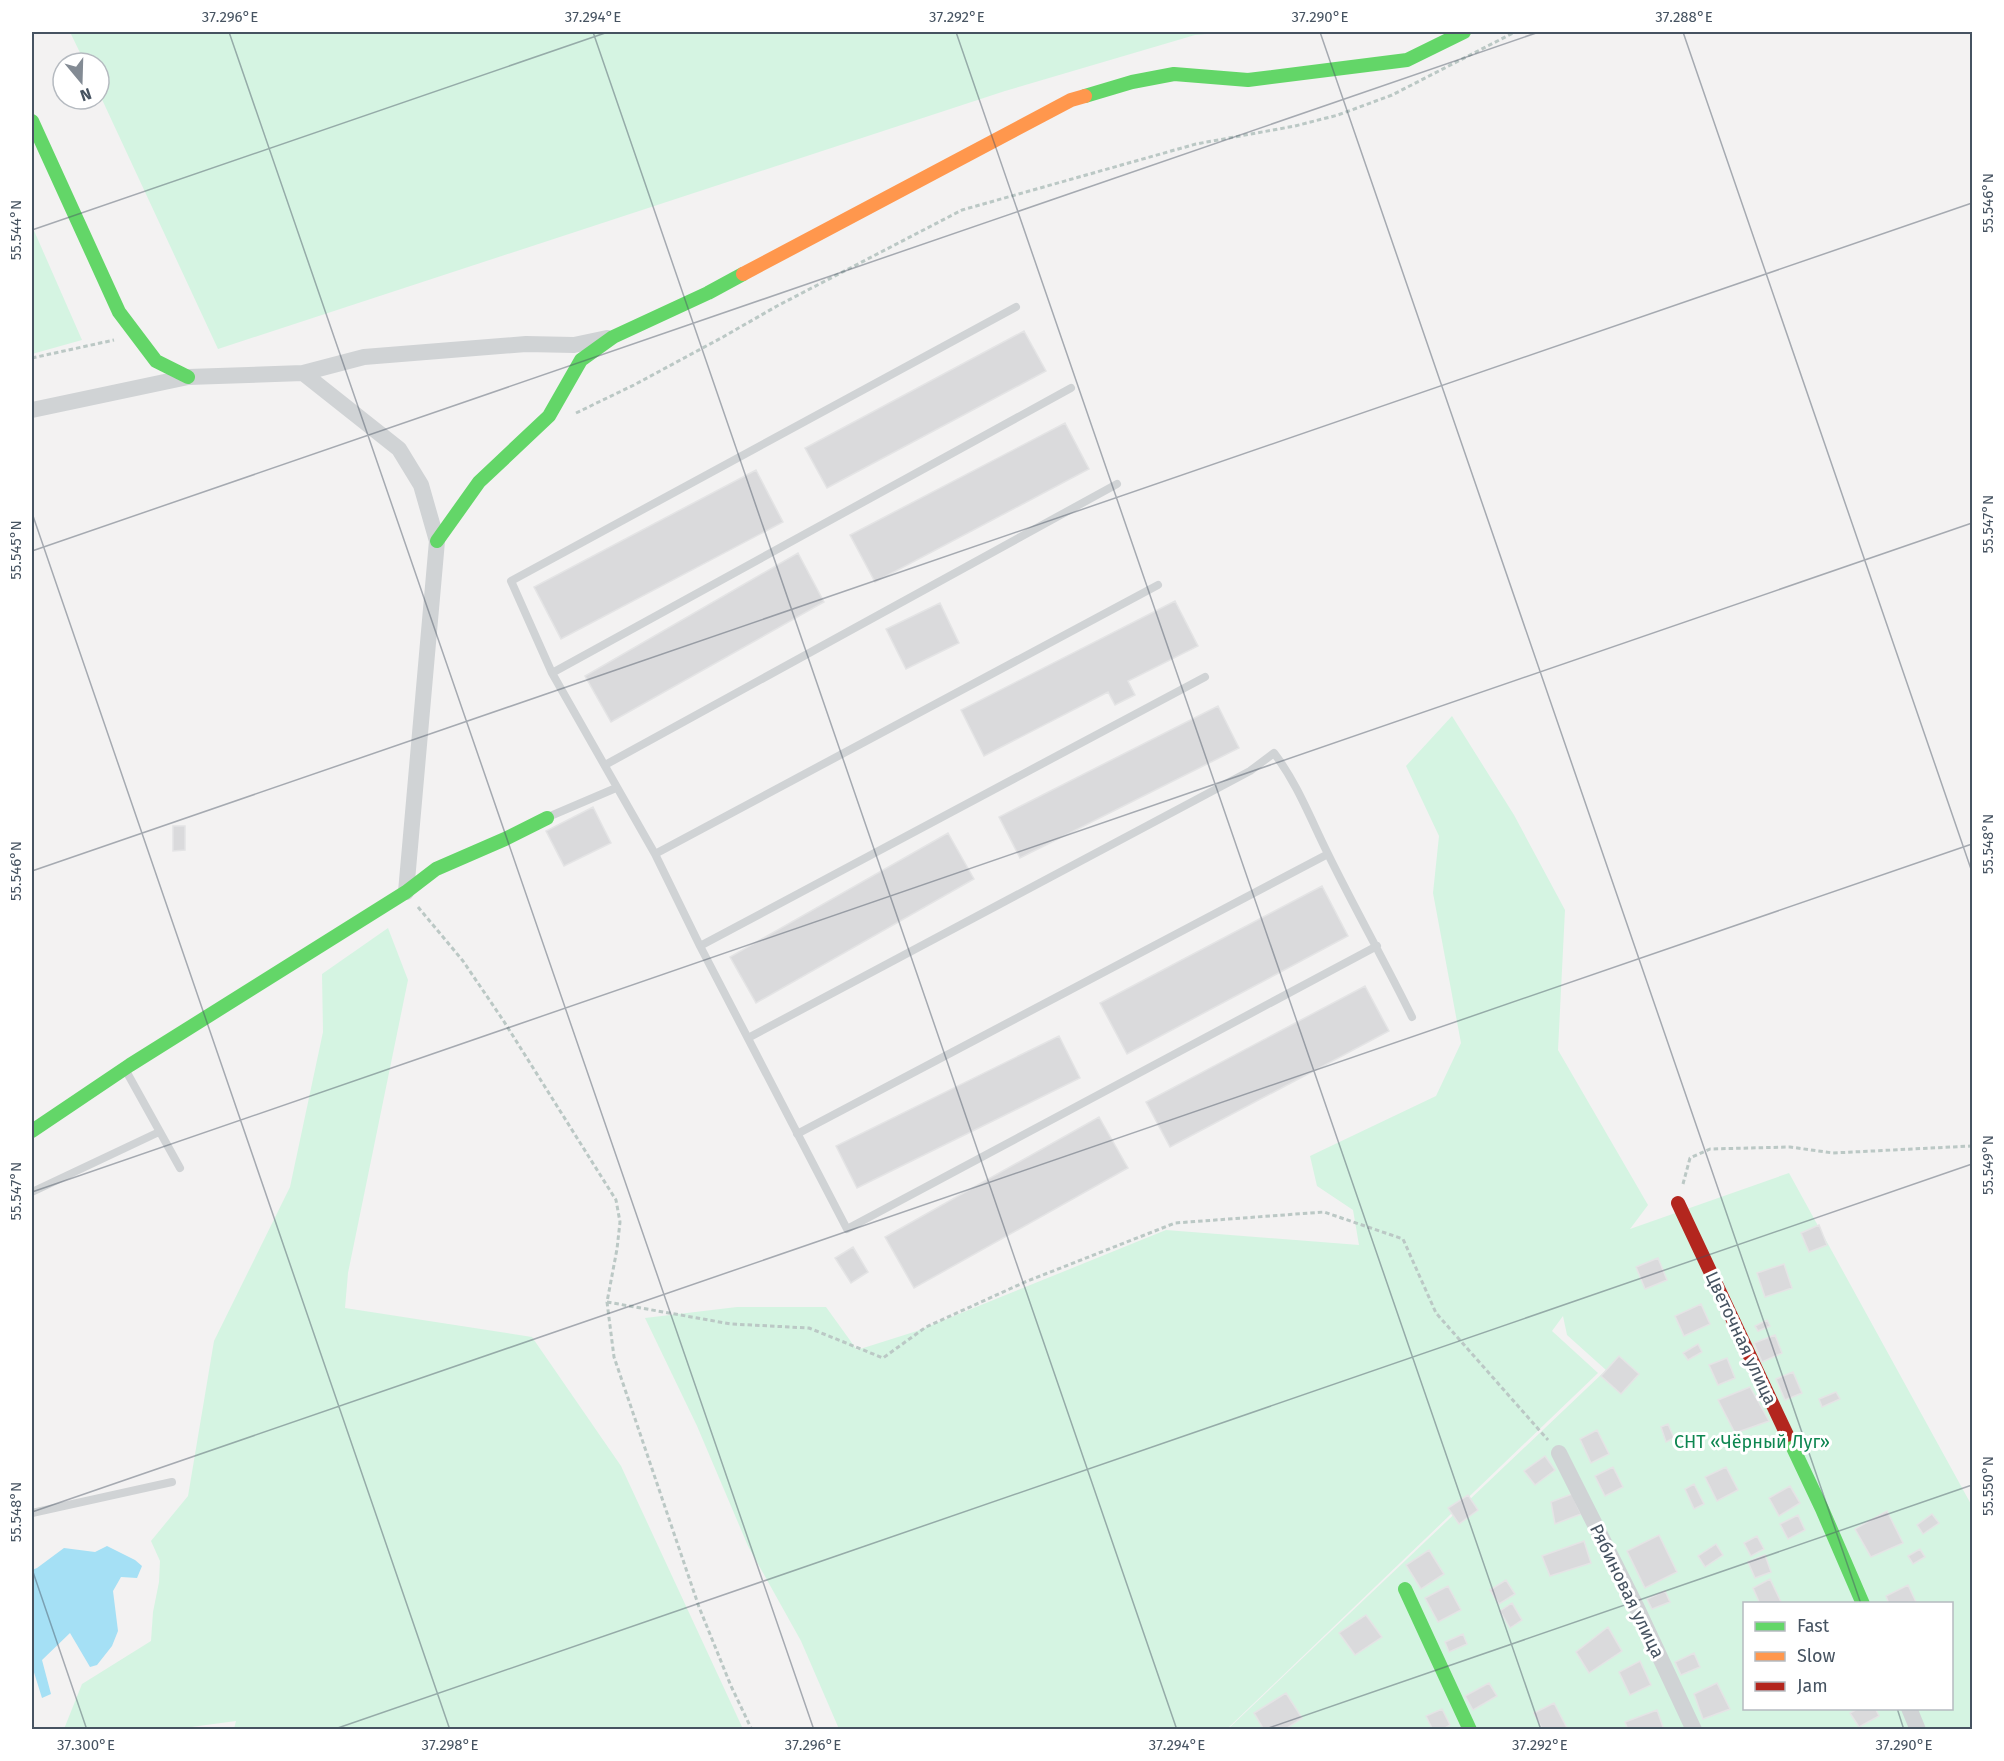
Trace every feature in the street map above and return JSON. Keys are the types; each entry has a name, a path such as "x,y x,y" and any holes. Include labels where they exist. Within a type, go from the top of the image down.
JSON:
{"street":[{"path":"437,541 479,482 549,416 581,360 614,337 708,293 1071,100 1132,82 1174,74 1248,80 1407,60 1464,32"},
{"path":"32,121 119,312 156,361 188,376"},
{"path":"32,410 188,376 303,373 364,357 526,344 574,345 614,337"},
{"path":"303,373 399,449 421,485 437,541 406,892"},
{"path":"32,1131 125,1068 406,892 436,869 547,818"},
{"name":"Цветочная улица","path":"1678,1203 1822,1509 1862,1602"},
{"name":"Рябиновая улица","path":"1559,1452 1694,1730"},
{"path":"1405,1589 1470,1730"}],"lane":[{"path":"1016,307 511,581 552,673 655,854 847,1230 1377,946"},
{"path":"552,673 1071,388"},
{"path":"605,765 1117,484"},
{"path":"655,854 1158,585"},
{"path":"700,946 1205,677"},
{"path":"748,1038 1250,771 1274,753 1306,808 1412,1017"},
{"path":"547,818 616,788"},
{"path":"797,1134 1328,854"},
{"path":"125,1068 180,1168"},
{"path":"32,1192 159,1132"},
{"path":"32,1513 172,1482"}],"path":[{"path":"571,416 634,385 777,306 962,210 1196,144 1296,126 1338,115 1392,96 1515,32"},
{"path":"32,358 136,335"},
{"path":"406,892 463,961 546,1087 616,1200 620,1222 607,1302 614,1358 699,1607 730,1686 752,1730"},
{"path":"1678,1203 1690,1158 1710,1149 1790,1147 1833,1153 1972,1146"},
{"path":"607,1302 731,1323 808,1328 883,1358 926,1327 1025,1282 1175,1223 1324,1212 1403,1239 1437,1313 1559,1452"}],"green space":[{"path":"70,32 1229,32 1195,35 1005,91 218,349 107,111 111,111 111,51 79,51"},
{"path":"32,226 82,340 32,354"},
{"name":"СНТ «Чёрный Луг»","path":"1452,716 1514,815 1565,910 1558,1050 1648,1205 1630,1229 1789,1173 1972,1506 1972,1729 1228,1729 1606,1370 1567,1335 1563,1316 1552,1331 1598,1373 1227,1729 839,1729 801,1641 748,1546 697,1426 645,1318 737,1307 826,1307 857,1350 917,1331 1166,1230 1359,1245 1353,1210 1317,1186 1310,1156 1436,1096 1461,1043 1433,893 1439,836 1406,766"},
{"path":"388,928 408,980 348,1273 345,1308 532,1337 621,1466 743,1729 234,1729 236,1721 169,1730 64,1729 82,1684 151,1641 160,1561 151,1541 188,1496 214,1341 290,1187 323,1032 322,974"}],"water":[{"path":"107,1546 142,1566 137,1578 121,1577 113,1591 118,1631 112,1646 97,1665 90,1667 70,1633 42,1660 51,1694 42,1698 32,1666 32,1570 64,1548 95,1552"}],"building":[{"path":"1024,331 1046,371 827,488 805,448"},
{"path":"1065,423 1089,469 875,582 850,535"},
{"path":"756,470 783,522 561,639 534,587"},
{"path":"798,553 824,602 611,722 585,676"},
{"path":"1175,601 1198,646 1128,681 1135,695 1115,705 1108,692 984,756 961,710"},
{"path":"940,603 959,643 906,669 886,629"},
{"path":"1218,706 1239,748 1020,858 999,817"},
{"path":"593,807 611,843 564,866 546,831"},
{"path":"173,826 185,826 185,850 173,851"},
{"path":"948,833 974,879 756,1003 730,957"},
{"path":"1322,886 1348,936 1127,1054 1100,1003"},
{"path":"1365,986 1389,1031 1170,1147 1146,1102"},
{"path":"1059,1036 1080,1078 857,1188 836,1146"},
{"path":"1099,1117 1128,1168 914,1288 885,1237"},
{"path":"1819,1225 1827,1245 1809,1252 1801,1233"},
{"path":"853,1247 868,1272 851,1283 835,1258"},
{"path":"1658,1258 1667,1280 1645,1289 1636,1267"},
{"path":"1784,1264 1792,1288 1765,1297 1757,1273"},
{"path":"1701,1304 1710,1324 1684,1336 1675,1316"},
{"path":"1767,1320 1770,1326 1758,1331 1755,1326"},
{"path":"1775,1335 1782,1353 1762,1362 1754,1343"},
{"path":"1698,1344 1702,1352 1688,1360 1683,1353"},
{"path":"1619,1356 1639,1374 1621,1394 1601,1376"},
{"path":"1727,1358 1735,1378 1718,1385 1709,1365"},
{"path":"1793,1372 1802,1393 1785,1400 1776,1379"},
{"path":"1750,1387 1769,1421 1735,1433 1718,1400"},
{"path":"1836,1392 1840,1399 1822,1407 1819,1399"},
{"path":"1668,1424 1674,1438 1666,1442 1661,1427"},
{"path":"1597,1430 1609,1454 1591,1463 1580,1439"},
{"path":"1545,1456 1555,1470 1535,1485 1524,1471"},
{"path":"1613,1467 1623,1487 1605,1496 1595,1476"},
{"path":"1726,1467 1738,1490 1717,1501 1705,1477"},
{"path":"1694,1484 1704,1504 1694,1509 1685,1489"},
{"path":"1790,1486 1800,1503 1779,1516 1769,1498"},
{"path":"1572,1494 1581,1514 1555,1524 1551,1502"},
{"path":"1468,1495 1478,1510 1459,1524 1448,1508"},
{"path":"1887,1511 1903,1543 1871,1557 1855,1529"},
{"path":"1932,1514 1939,1523 1923,1534 1917,1525"},
{"path":"1798,1515 1805,1530 1788,1539 1780,1524"},
{"path":"1659,1535 1677,1572 1645,1588 1627,1551"},
{"path":"1757,1536 1764,1549 1751,1556 1744,1543"},
{"path":"1584,1541 1591,1563 1550,1576 1542,1556"},
{"path":"1716,1544 1723,1555 1705,1567 1698,1556"},
{"path":"1920,1549 1925,1557 1913,1564 1908,1556"},
{"path":"1429,1550 1444,1574 1421,1589 1406,1565"},
{"path":"1765,1555 1771,1572 1755,1578 1748,1562"},
{"path":"1770,1579 1781,1602 1759,1602 1753,1588"},
{"path":"1506,1580 1515,1594 1499,1604 1490,1590"},
{"path":"1908,1585 1916,1602 1888,1602 1886,1596"},
{"path":"1448,1586 1461,1610 1438,1622 1425,1598"},
{"path":"1665,1591 1670,1602 1652,1609 1647,1599"},
{"path":"1512,1603 1522,1620 1510,1628 1500,1611"},
{"path":"1366,1615 1382,1637 1355,1655 1339,1633"},
{"path":"1608,1627 1622,1651 1589,1673 1576,1652"},
{"path":"1463,1634 1467,1644 1449,1652 1445,1642"},
{"path":"1694,1653 1700,1667 1681,1675 1675,1662"},
{"path":"1640,1661 1651,1685 1630,1695 1619,1672"},
{"path":"1489,1683 1497,1696 1473,1710 1465,1696"},
{"path":"1717,1683 1730,1709 1703,1719 1694,1694"},
{"path":"1286,1693 1302,1718 1284,1730 1264,1730 1254,1713"},
{"path":"1554,1703 1568,1730 1543,1730 1534,1713"},
{"path":"1442,1709 1450,1725 1442,1730 1433,1730 1426,1716"},
{"path":"1657,1710 1664,1730 1628,1730 1625,1722"},
{"path":"1855,1710 1876,1710 1879,1716 1859,1727 1850,1713"}],"traffic: fast":[{"path":"1085,96 1132,82 1174,74 1248,80 1407,60 1464,32"},
{"path":"32,121 119,312 156,361 188,377"},
{"path":"437,541 479,482 549,416 581,360 613,337 708,293 743,274"},
{"path":"32,1131 130,1065 406,892 436,869 547,818"},
{"path":"1787,1435 1862,1602"},
{"path":"1405,1589 1470,1730"}],"traffic: slow":[{"path":"743,274 1071,100 1085,96"}],"traffic: jam":[{"path":"1678,1203 1787,1435"}]}
